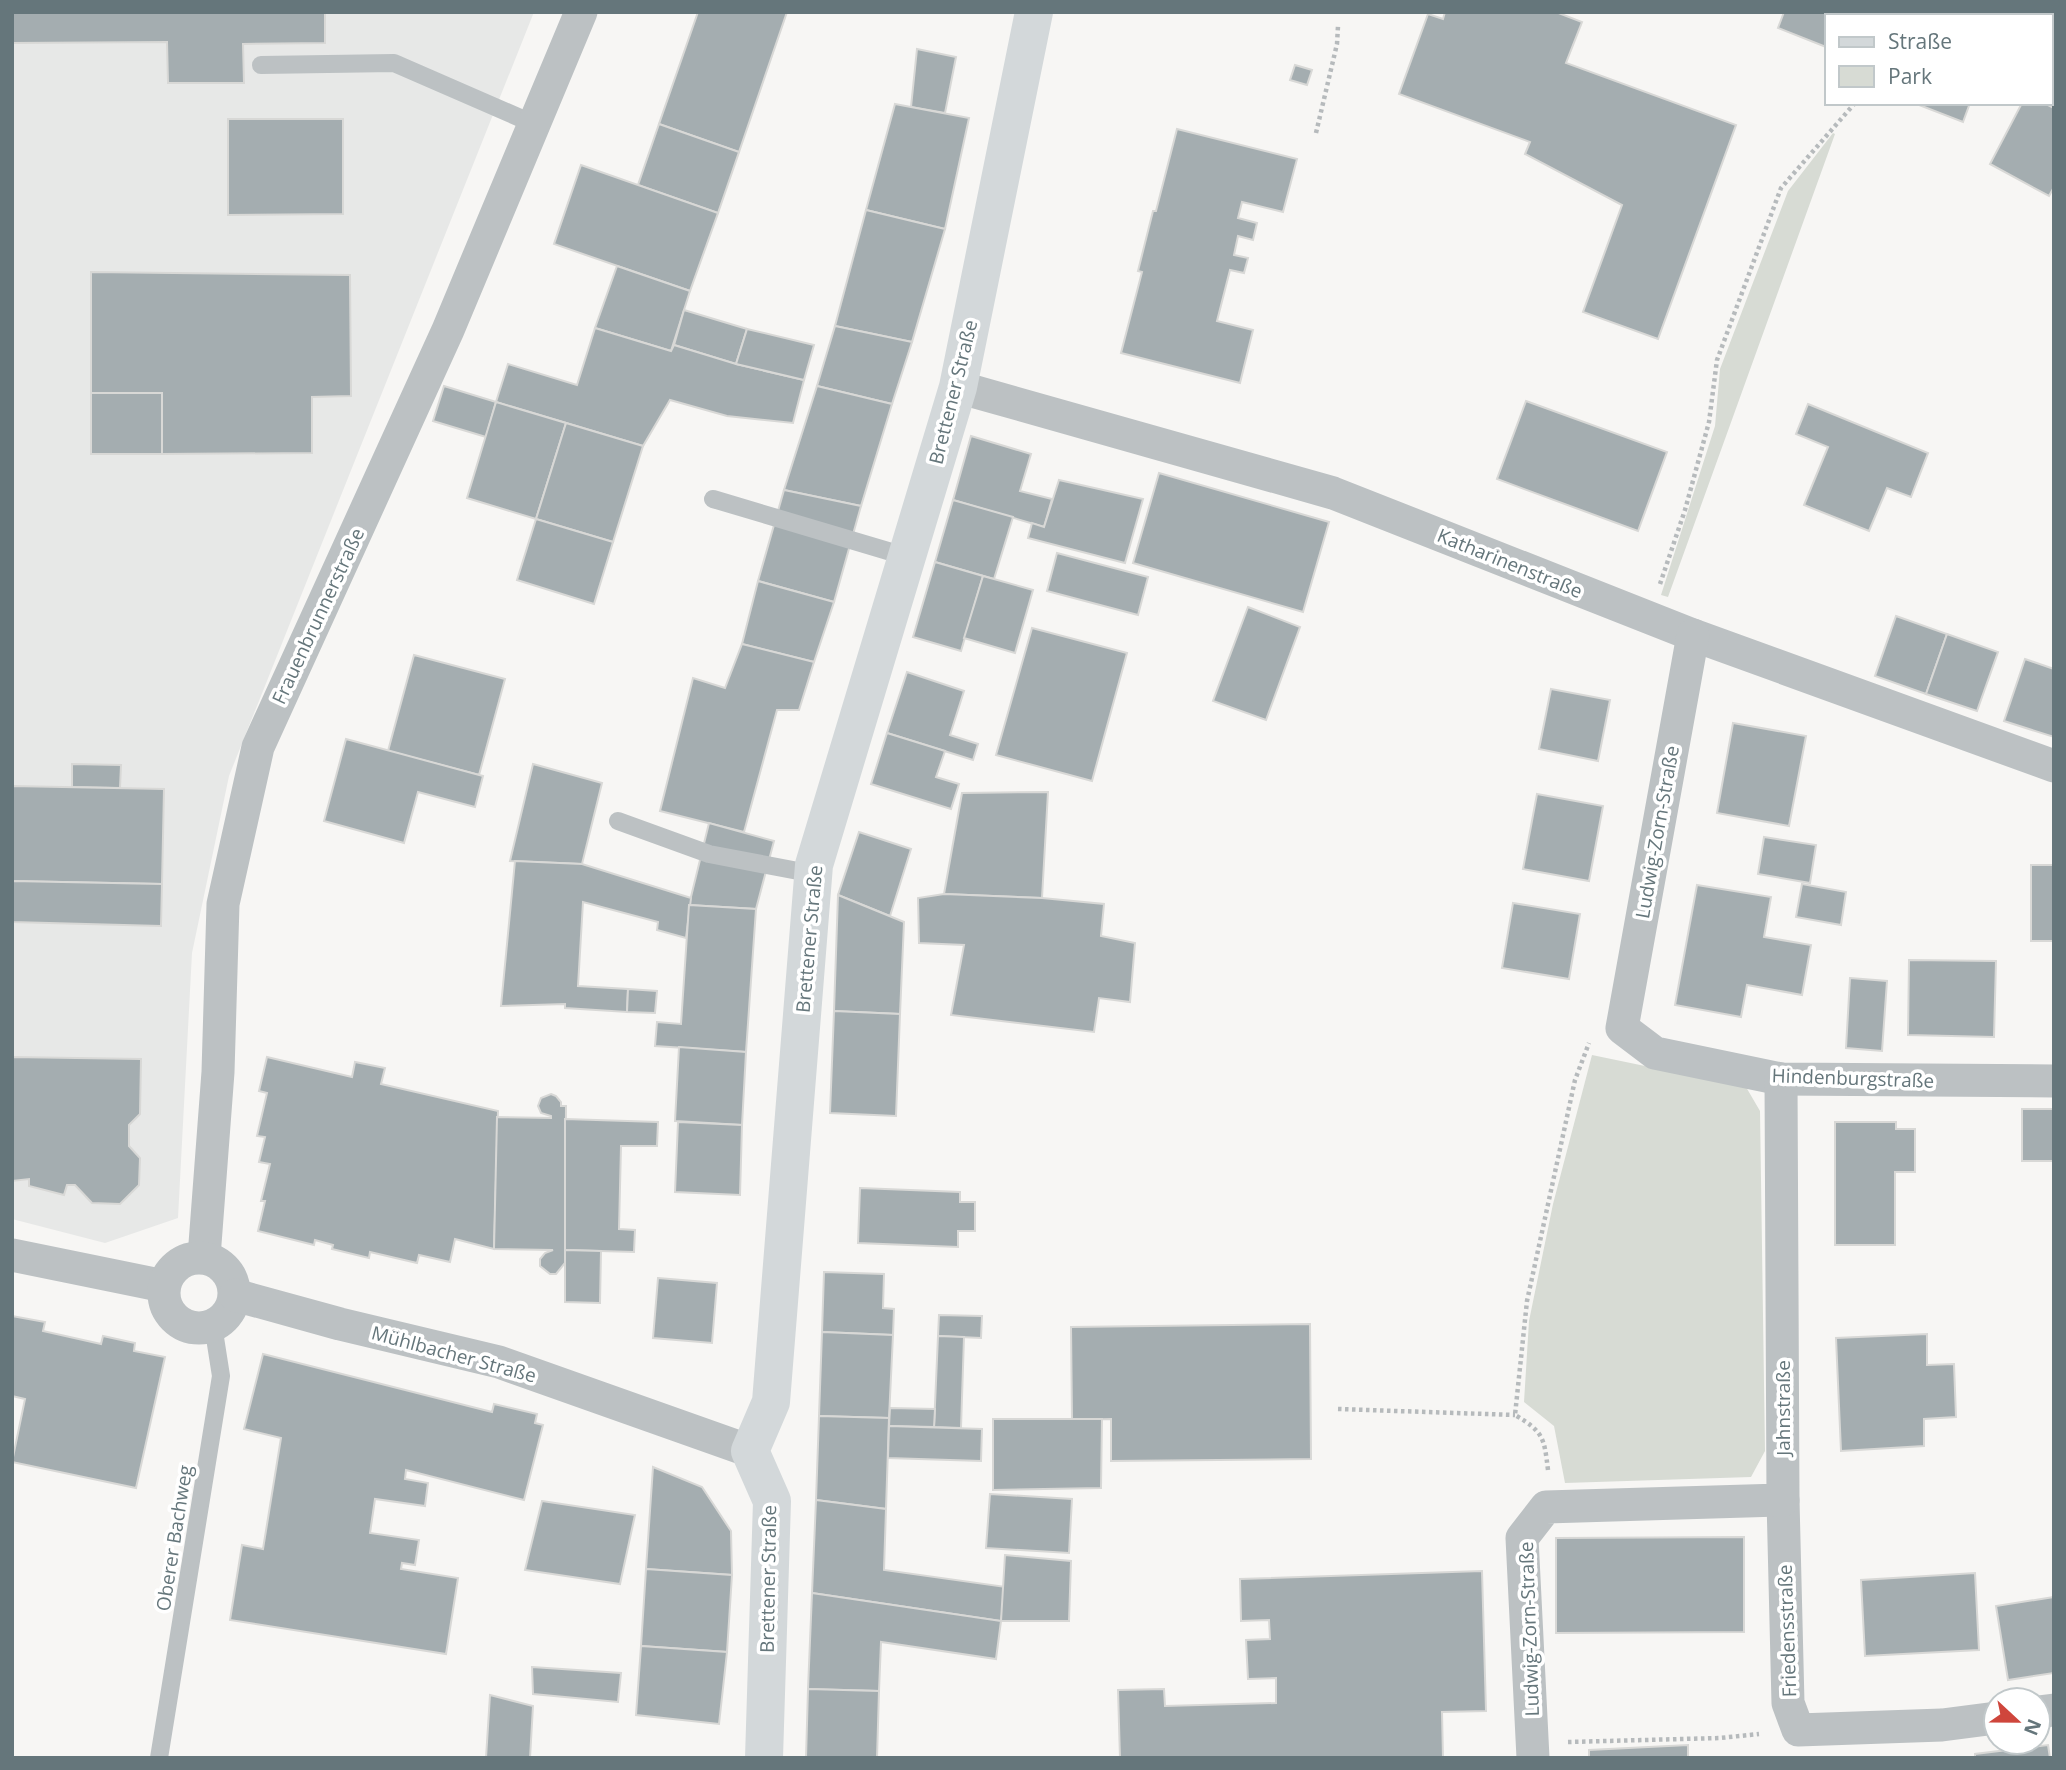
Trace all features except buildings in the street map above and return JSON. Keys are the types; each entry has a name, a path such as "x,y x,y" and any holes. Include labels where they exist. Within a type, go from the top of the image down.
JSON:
{"street":[{"name":"Frauenbrunnerstraße","path":"204,1257 218,1072 223,904 258,747 448,331 581,12"},
{"name":"Brettener Straße","path":"764,1758 772,1502 750,1451 771,1402 814,865 958,387 1034,12"},
{"name":"Katharinenstraße","path":"958,387 1333,494 1693,635 2054,766"},
{"name":"Ludwig-Zorn-Straße","path":"1622,1028 1693,635"},
{"name":"Hindenburgstraße","path":"1622,1028 1655,1054 1781,1079 2054,1081"},
{"name":"Jahnstraße","path":"1781,1079 1783,1500"},
{"path":"12,1255 164,1286"},
{"path":"204,1257 223,1266 230,1275 235,1295 228,1313 214,1325 192,1327 173,1317 167,1308 164,1286 174,1267 183,1261 204,1257"},
{"name":"Mühlbacher Straße","path":"235,1295 340,1324 499,1362 750,1451"},
{"path":"1546,1507 1783,1500"},
{"name":"Friedensstraße","path":"1783,1500 1788,1703 1798,1730 1942,1725 1982,1720"},
{"name":"Ludwig-Zorn-Straße","path":"1533,1751 1522,1538 1546,1507"}],"lane":[{"path":"261,65 394,63 534,124"},
{"path":"713,499 908,557"},
{"path":"618,821 709,854 814,874"},
{"name":"Oberer Bachweg","path":"159,1758 221,1376 214,1325"}],"path":[{"path":"1316,134 1337,44 1338,26"},
{"path":"1648,618 1685,510 1709,422 1717,360 1781,188 1853,105"},
{"path":"1515,1415 1527,1301 1575,1080 1587,1044 1622,1028"},
{"path":"1338,1409 1515,1415 1533,1426 1545,1442 1550,1492 1546,1507"},
{"path":"1533,1751 1720,1738"}],"shaded area":[{"path":"12,12 534,12 229,776 192,953 178,1218 105,1243 12,1219"}],"green space":[{"path":"1833,133 1835,134 1668,597 1661,595 1715,426 1720,369 1788,191"},
{"path":"1592,1055 1746,1087 1760,1111 1765,1451 1751,1477 1565,1483 1554,1426 1524,1402 1529,1321 1553,1204"}]}
